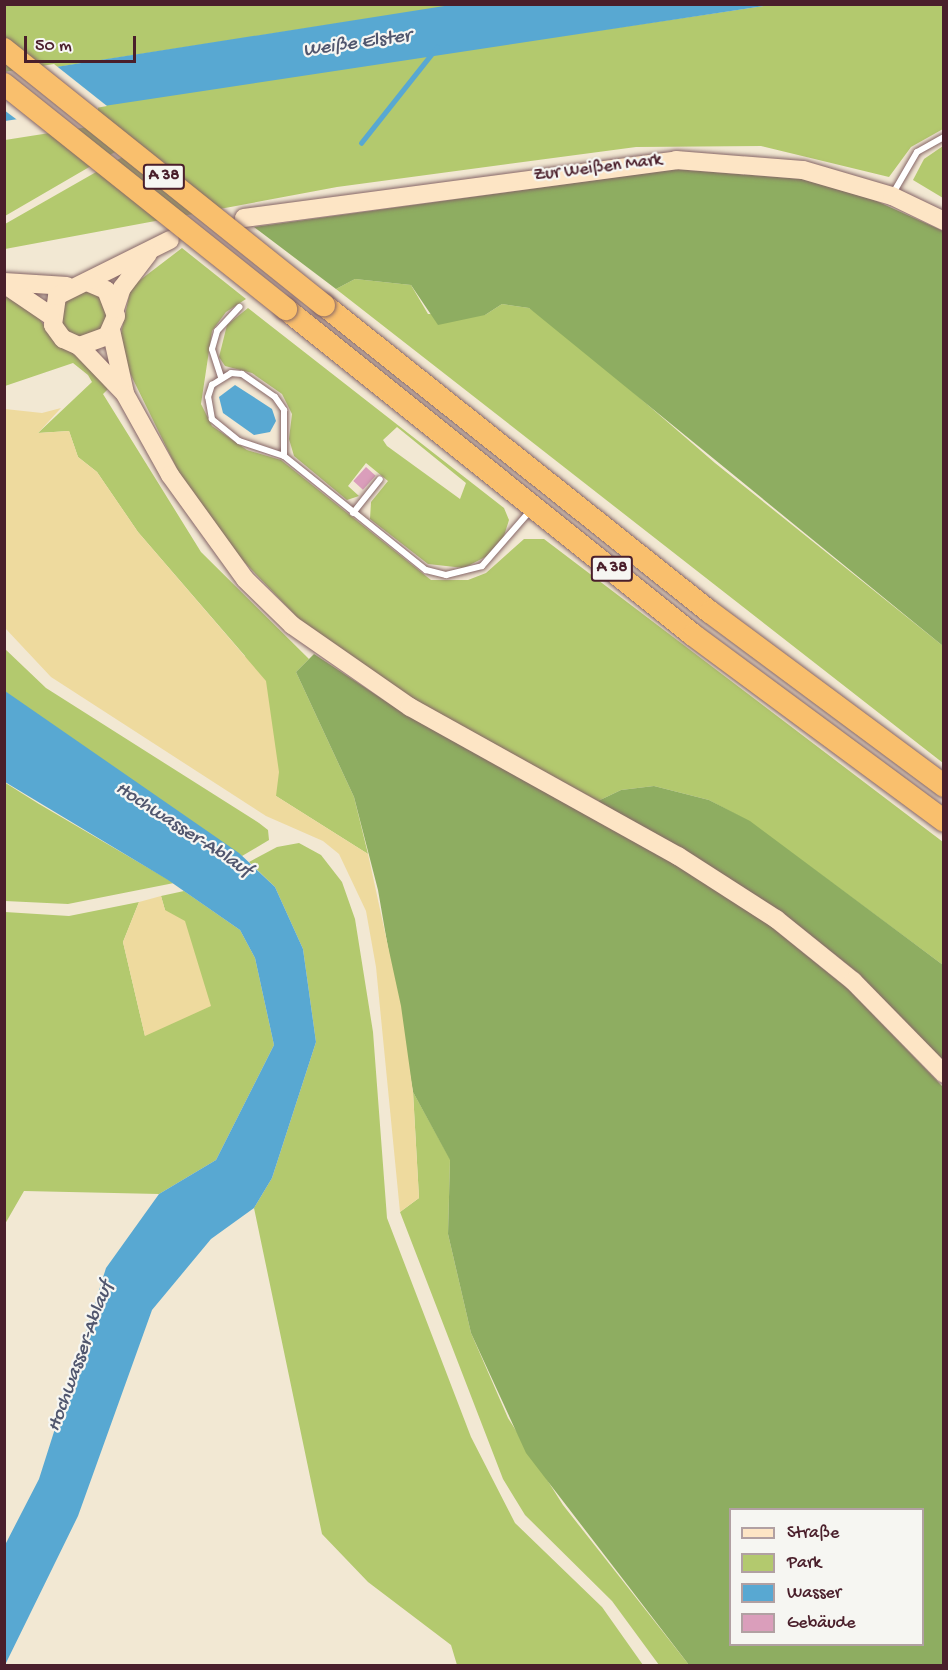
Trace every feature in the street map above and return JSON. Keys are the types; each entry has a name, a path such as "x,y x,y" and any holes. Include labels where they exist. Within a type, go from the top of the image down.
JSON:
{"highway":[{"name":"A 38","path":"4,49 710,612 944,786"},
{"name":"A 38","path":"4,84 693,635 944,821"}],"main road":[{"name":"Zur Weißen Mark","path":"244,218 676,160 803,170 892,196 944,221"},
{"path":"4,283 67,286 87,282 170,240"},
{"path":"125,394 111,330 122,288 151,250"},
{"path":"87,282 106,291 115,309"},
{"path":"4,283 51,316 63,339 79,346 125,394 217,542 292,625 410,707 678,856 776,919 853,981 944,1074"},
{"path":"51,316 53,302 67,286"},
{"path":"79,346 94,345 111,330"}],"lane":[{"path":"892,196 917,152 944,137"},
{"path":"222,377 212,349 217,331 239,307"},
{"path":"284,456 284,410 275,397 242,374 222,377 208,397 212,419 239,441 284,456 426,570 446,575 474,570 498,554 534,506"},
{"path":"354,513 380,479"}],"green space":[{"path":"5,5 457,5 5,75"},
{"path":"771,5 943,5 943,129 911,147 889,177 761,146 636,147 337,187 5,249 5,224 140,147 134,141 5,216 5,140 94,126 99,104"},
{"path":"943,146 943,198 913,180 924,159"},
{"path":"675,169 802,179 872,199 943,231 943,646 529,308 502,304 485,315 438,325 411,285 355,279 336,289 254,227"},
{"path":"182,248 246,299 226,312 212,331 201,404 212,426 247,450 281,460 431,580 468,580 486,573 524,539 544,539 943,842 943,965 750,822 709,800 654,786 621,790 598,801 415,700 299,619 222,539 178,471 124,361 120,338 131,287"},
{"path":"355,279 411,285 428,314 485,315 502,304 529,308 553,323 715,463 943,646 943,763 336,289"},
{"path":"84,290 101,297 108,314 101,331 84,338 67,331 60,314 67,297"},
{"path":"4,294 34,310 56,344 79,356 108,389 103,394 201,552 309,659 296,672 354,797 368,854 276,796 245,656 138,532 97,472 78,457 69,431 38,433 92,382 88,375 73,363 5,386"},
{"path":"248,308 504,508 509,520 503,539 491,554 464,568 428,564 370,519 371,502 388,481 366,463 348,486 359,496 347,500 294,456 289,439 292,414 282,394 252,373 225,366 219,357 227,325","holes":["397,427 466,483 460,499 387,446 383,440"]},
{"path":"4,648 46,688 259,823 268,830 269,840 242,856 32,715 5,691"},
{"path":"314,654 405,714 675,863 769,925 848,989 943,1087 943,1665 689,1665 526,1453 471,1333 448,1234 450,1160 413,1092 378,890 354,797 296,672"},
{"path":"4,782 174,883 68,904 5,901"},
{"path":"654,786 709,800 750,821 943,965 943,1060 858,973 783,913 598,801 621,790"},
{"path":"299,843 321,855 342,882 355,919 373,1032 387,1218 471,1437 515,1523 602,1607 643,1665 457,1665 451,1645 368,1582 322,1534 254,1208 272,1178 316,1042 303,949 275,887 249,862 277,847"},
{"path":"184,891 240,930 255,958 274,1045 216,1160 159,1194 24,1191 5,1224 5,912 69,916 139,902 123,942 145,1036 165,910 161,896"},
{"path":"413,1092 450,1159 448,1234 471,1333 508,1418 563,1505 689,1665 659,1665 612,1601 525,1515 503,1479 400,1212 419,1198"}],"sand":[{"path":"61,408 38,433 69,431 78,457 97,472 138,532 266,681 279,772 276,796 368,854 401,1006 413,1092 419,1198 400,1212 376,967 366,911 339,854 323,841 266,816 51,677 5,628 5,409 42,413"},
{"path":"161,896 165,910 185,921 211,1006 145,1036 123,942 139,902"}],"water":[{"name":"Weiße Elster","path":"457,4 771,5 5,121 5,75"},
{"path":"235,385 272,409 276,421 270,432 254,435 223,413 219,397"},
{"name":"Hochwasser-Ablauf","path":"5,691 239,853 275,887 303,949 316,1042 272,1178 254,1208 211,1239 152,1310 78,1516 5,1665 5,1545 39,1479 106,1268 159,1194 216,1160 274,1045 255,958 240,930 168,880 5,782"}],"pier":[{"path":"54,64 107,106 20,122 4,110 4,72"}],"building":[{"path":"366,467 376,476 363,490 353,481"}],"waterway":[{"path":"361,143 437,47"}]}
